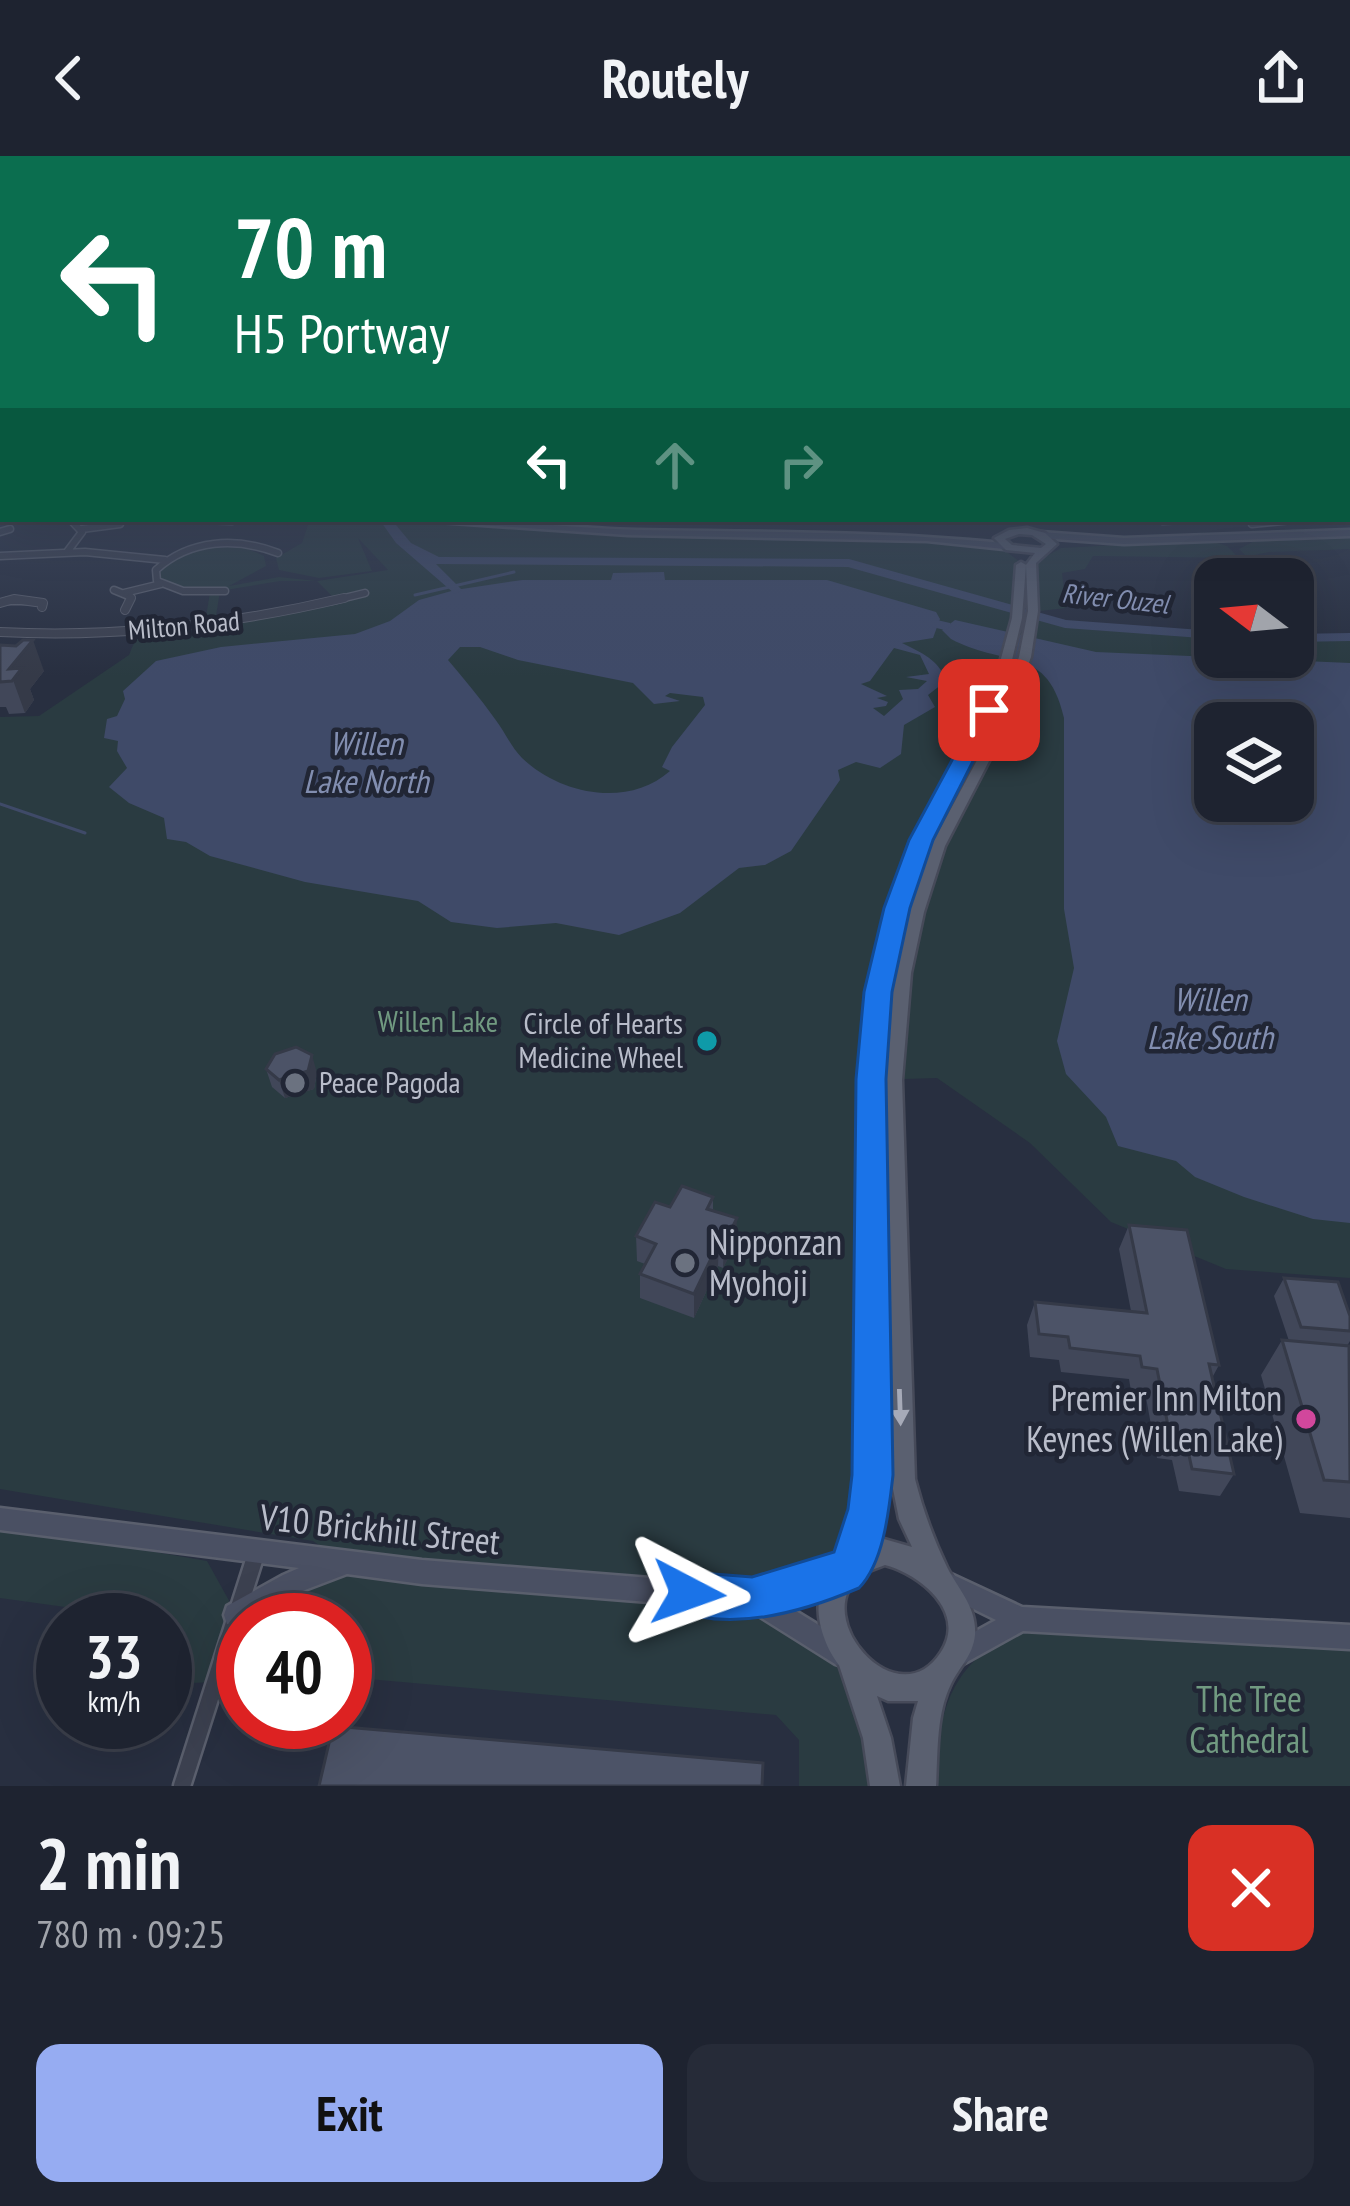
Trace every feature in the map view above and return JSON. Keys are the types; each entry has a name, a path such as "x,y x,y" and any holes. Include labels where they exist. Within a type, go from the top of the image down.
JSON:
{"main road":[{"path":"1005,541 1011,524"},
{"path":"1026,565 1052,542 1029,524"},
{"path":"1005,541 1040,534"},
{"path":"1005,541 1046,550"},
{"path":"884,1777 831,1612 869,1509 882,1070 927,876 1010,678 1027,600 1026,565 1005,541"},
{"path":"882,1070 903,1479 912,1519 960,1619 927,1718 921,1783"},
{"path":"848,1569 884,1552 903,1554 941,1578"},
{"path":"849,1660 886,1686 924,1685 947,1666"}],"street":[{"path":"76,524 82,529 119,524"},
{"path":"203,524 200,528 210,544"},
{"path":"566,524 1005,541"},
{"path":"878,537 907,527"},
{"path":"1040,534 1073,542 1229,538 1257,527 1350,533"},
{"path":"0,532 10,529"},
{"path":"67,552 82,529"},
{"path":"256,544 272,535"},
{"path":"1046,550 1073,542"},
{"path":"0,556 67,552 165,560 210,544 256,544 278,553"},
{"path":"161,584 155,573 165,560"},
{"path":"125,610 131,597 119,591 161,584 192,592 225,591"},
{"name":"Milton Road","path":"0,632 59,635 252,620 365,593"},
{"path":"0,603 29,599 43,603 42,607"},
{"path":"10,643 59,635"},
{"name":"V10 Brickhill Street","path":"0,1519 347,1563 740,1597 848,1569"},
{"path":"243,1593 257,1551"},
{"path":"274,1593 347,1563"},
{"path":"941,1578 1021,1619 1350,1637"},
{"name":"V10 Brickhill Street","path":"740,1597 849,1660"},
{"path":"947,1666 1021,1619"},
{"path":"182,1786 216,1678"}],"green space":[{"name":"Willen Lake","path":"308,524 512,524 636,534 980,543 1003,549 1020,562 1019,612 1094,630 1194,634 1194,678 1314,678 1314,638 1350,637 1350,1278 1226,1269 1111,1222 1030,1143 937,1078 871,1080 872,1475 851,1565 755,1598 846,1656 885,1786 799,1786 799,1740 776,1715 372,1679 372,1593 283,1593 346,1563 313,1541 0,1489 0,717 39,716 129,655 138,633 85,636 205,623 210,592 166,587 155,573 183,554 211,546 225,546 273,550 246,548 264,556 266,566 229,586 279,577 317,581 388,570 358,538 372,571 319,578 279,570 276,558 302,543","holes":["280,581 317,581 333,597 215,622 220,591"]},
{"path":"1350,535 1350,549 1247,557 1239,549 1258,539"},
{"path":"1208,540 1227,546 1239,558 1093,556 1085,569 1062,573 1066,608 1040,611 1038,561 1061,548"},
{"name":"Willen Lake","path":"0,1525 207,1561 225,1593 216,1593 216,1682 192,1683 192,1593 36,1593 36,1603 0,1598"},
{"name":"The Tree Cathedral","path":"1029,1628 1350,1637 1350,1786 933,1786 940,1733 954,1689 981,1655"}],"water":[{"name":"Willen Lake North","path":"664,572 665,580 827,580 936,612 940,619 933,638 902,643 934,662 946,681 928,695 935,707 904,725 901,754 880,768 856,762 838,770 840,780 791,851 765,865 739,868 680,913 619,935 556,923 497,928 451,922 418,901 305,882 210,856 186,842 167,839 164,818 129,803 109,787 127,768 117,751 118,741 104,738 107,719 117,716 125,699 123,691 156,661 221,647 355,634 390,621 419,600 455,590 522,580 611,580 613,573","holes":["460,647 480,647 518,660 633,683 654,704 680,701 665,696 670,693 703,697 705,705 672,747 662,767 670,771 653,783 615,793 575,788 538,771 518,754 448,660","894,648 920,655 929,674 906,677 927,681 918,689 899,690 903,699 884,716 873,708 886,706 888,702 877,698 887,696 861,684 870,681"]},
{"name":"Willen Lake South","path":"955,620 1096,652 1194,656 1194,678 1314,678 1314,661 1350,663 1350,1223 1313,1219 1244,1197 1195,1177 1176,1161 1118,1146 1106,1117 1066,1074 1057,1041 1074,968 1064,909 1064,718 1047,679 1035,668 951,639 942,630"}],"building":[{"path":"33,640 9,669 22,668 12,681 0,682 0,645 16,646"},
{"path":"296,1047 312,1055 308,1071 279,1080 266,1069 275,1054"},
{"name":"Nipponzan Myohoji","path":"682,1186 713,1197 707,1209 737,1218 724,1244 719,1242 694,1294 640,1274 656,1244 636,1236 655,1202 670,1207"},
{"path":"1129,1225 1187,1230 1219,1365 1209,1364 1234,1474 1192,1469 1185,1437 1170,1436 1157,1369 1142,1367 1140,1356 1070,1348 1068,1337 1039,1334 1035,1302 1147,1313"},
{"path":"1284,1278 1338,1282 1350,1331 1301,1327"},
{"path":"1282,1340 1349,1346 1350,1482 1324,1480"},
{"path":"372,1729 763,1763 762,1786 319,1786 328,1749 372,1749"}],"waterway":[{"name":"River Ouzel","path":"388,524 407,546 438,561 849,563 1065,624 1194,633"},
{"path":"421,557 455,590"},
{"path":"415,595 514,572"},
{"path":"937,624 945,626"},
{"name":"River Ouzel","path":"1314,638 1350,637"},
{"path":"0,804 85,833"}],"place":[{"name":"Circle of Hearts Medicine Wheel","path":"707,1041"},
{"name":"Peace Pagoda","path":"295,1083"},
{"name":"Nipponzan Myohoji","path":"685,1263"},
{"name":"Premier Inn Milton Keynes (Willen Lake)","path":"1306,1419"}],"route":[{"path":"688,1593 752,1598 803,1587 844,1573 851,1565 869,1509 872,1475 871,1079 878,992 897,908 921,840 989,710"}]}
